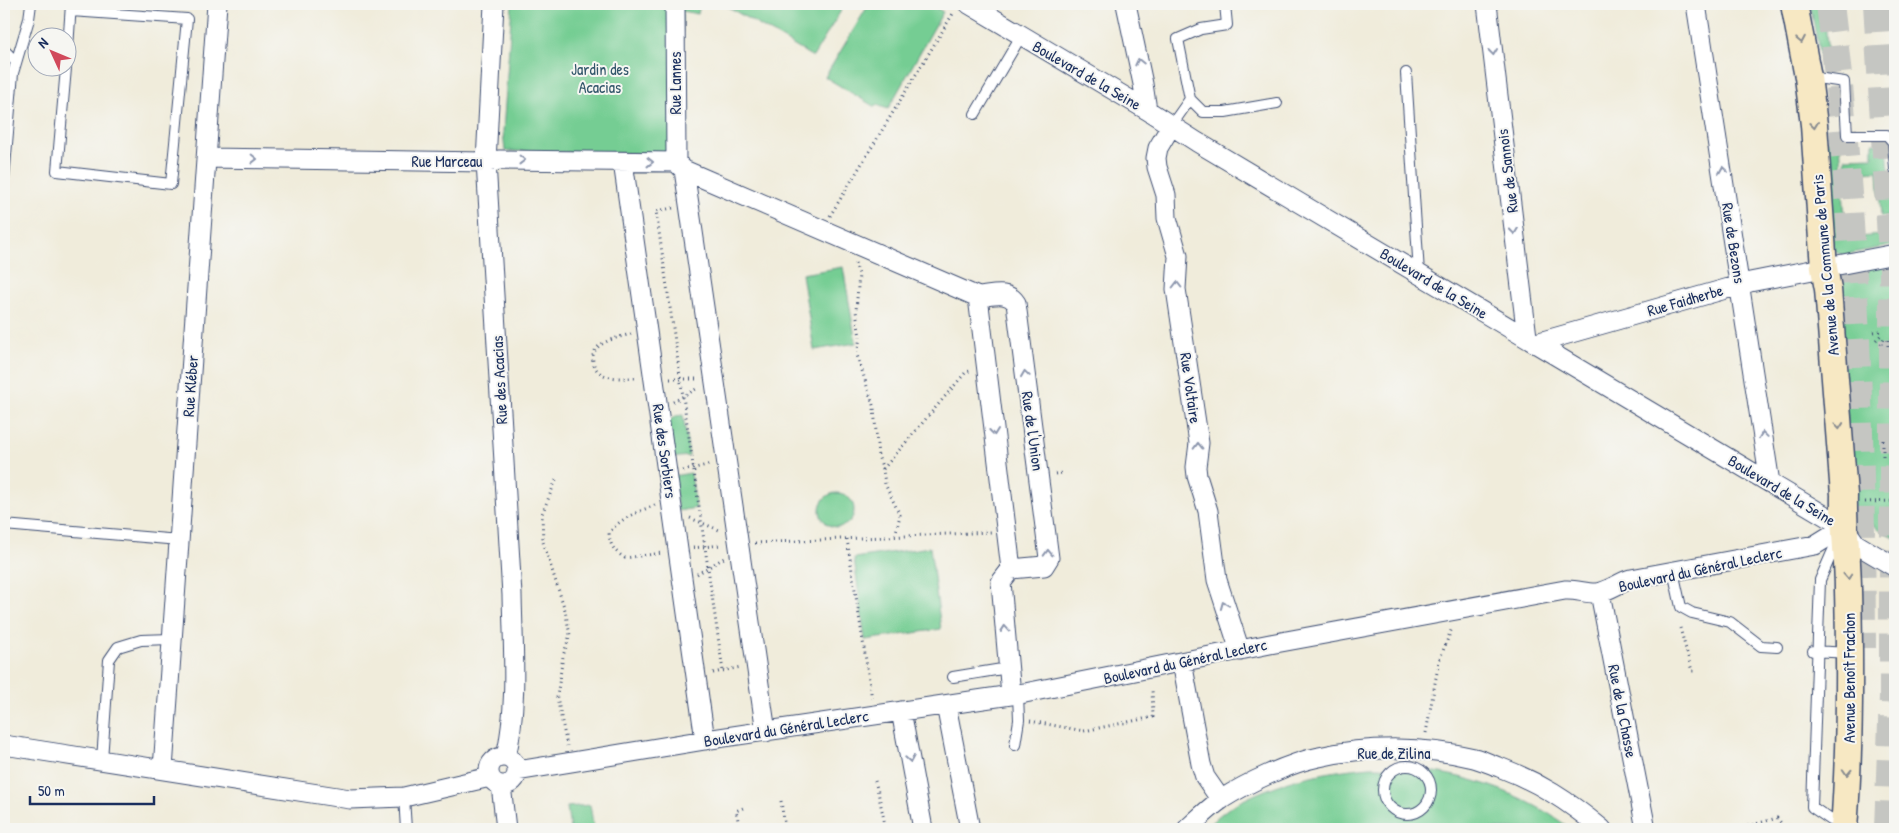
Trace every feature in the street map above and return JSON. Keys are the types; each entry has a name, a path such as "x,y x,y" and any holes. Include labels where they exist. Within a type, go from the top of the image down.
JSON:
{"main road":[{"name":"Avenue de la Commune de Paris","path":"1794,4 1808,76 1814,125 1844,515"},
{"name":"Avenue Benoît Frachon","path":"1844,515 1850,653 1850,733 1844,827"}],"street":[{"name":"Rue Kléber","path":"163,769 217,4"},
{"name":"Rue des Acacias","path":"494,4 486,162 512,595 512,764"},
{"name":"Rue Lannes","path":"675,4 680,166"},
{"name":"Boulevard de la Seine","path":"969,4 1770,483 1844,515 1856,544 1895,567"},
{"path":"1126,4 1148,110"},
{"name":"Rue de Sannois","path":"1488,4 1531,340"},
{"name":"Rue de Bezons","path":"1696,4 1741,285 1770,483"},
{"name":"Rue Voltaire","path":"1171,126 1158,148 1156,158 1157,167 1165,186 1167,218 1178,256 1176,289 1199,443 1196,467 1197,476 1208,511 1220,595 1240,650"},
{"name":"Rue Marceau","path":"206,158 623,162 680,166"},
{"name":"Rue des Sorbiers","path":"623,162 705,740"},
{"path":"680,166 691,205 766,732"},
{"name":"Rue de l'Union","path":"680,166 978,296 1007,294 1013,297 1016,303 1049,558 1048,563 1044,566 1011,569"},
{"name":"Rue Faidherbe","path":"1531,340 1741,285 1895,254"},
{"path":"978,296 1011,569 1001,582 1008,668 1014,695"},
{"name":"Boulevard du Général Leclerc","path":"512,764 570,762 705,740 1014,695 1270,644 1565,590 1572,589 1591,593 1600,592 1621,582 1814,545 1844,515"},
{"name":"Rue de la Chasse","path":"1600,592 1646,829"},
{"path":"1182,662 1200,764 1205,777 1221,800"},
{"path":"946,705 970,829"},
{"path":"901,711 923,829"},
{"path":"4,745 350,799 404,797 496,781 513,782 512,764 500,757 494,759 488,770 496,781 506,829"},
{"name":"Rue de Zilina","path":"1187,829 1221,800 1280,770 1319,757 1356,752 1409,758 1432,752 1474,758 1514,773 1555,793 1595,827"}],"lane":[{"path":"4,179 13,73 29,19 31,4"},
{"path":"1225,4 1227,25 1201,29 1178,39 1190,99 1203,112 1225,112 1277,103"},
{"path":"65,78 58,171 171,184 187,19 71,7 69,28"},
{"path":"975,114 1021,36"},
{"path":"4,50 16,62"},
{"path":"1406,73 1419,274"},
{"path":"1808,76 1844,82 1848,135 1887,135 1893,142 1895,169"},
{"path":"1171,126 1190,99"},
{"path":"1844,515 1820,580 1815,651 1812,807 1844,827"},
{"path":"4,524 179,540"},
{"path":"1673,571 1681,607 1692,613 1730,622 1762,646 1777,648"},
{"path":"102,760 109,660 118,647 142,640 171,639"},
{"path":"1815,651 1850,653"},
{"path":"953,677 1008,668"},
{"path":"1014,695 1019,720 1015,746"},
{"path":"1409,758 1423,773 1431,787 1430,795 1422,809 1407,814 1399,813 1387,804 1383,789 1388,775 1409,758"},
{"path":"404,797 406,829"}],"path":[{"path":"822,229 960,4"},
{"path":"691,205 656,211 723,671"},
{"path":"845,239 859,274 856,311 860,337 858,355 874,408 878,456 883,469 885,484 900,514 895,537"},
{"path":"646,330 607,341 597,347 593,354 593,363 596,370 605,376 614,378 681,380 715,378"},
{"path":"1874,332 1885,337 1894,345"},
{"path":"1876,340 1885,337"},
{"path":"1881,344 1885,337"},
{"path":"1885,337 1888,347"},
{"path":"883,469 966,372 987,368"},
{"path":"658,411 715,378"},
{"path":"1883,440 1883,459"},
{"path":"1894,440 1894,459"},
{"path":"668,475 727,460"},
{"path":"556,480 542,514 543,542 565,610 570,635 563,656 557,697 570,762"},
{"path":"1844,515 1895,501"},
{"path":"739,544 672,505 626,517 614,526 609,533 612,548 625,558 654,555 679,549 739,544 1006,532"},
{"path":"847,539 871,696"},
{"path":"684,582 708,568 739,544"},
{"path":"1432,752 1433,741 1425,735 1439,661 1452,627"},
{"path":"1680,628 1692,671 1694,671"},
{"path":"1019,720 1084,731 1153,717 1152,688"},
{"path":"874,781 886,829"},
{"path":"781,800 785,829"},
{"path":"740,829 736,811 743,808"},
{"path":"1738,829 1777,818 1786,829"}],"green space":[{"name":"Jardin des Acacias","path":"512,4 700,4 698,14 682,11 682,154 505,151 503,132"},
{"path":"723,4 845,4 813,57"},
{"path":"869,4 930,4 943,12 888,109 877,105 875,107 825,77"},
{"path":"1810,4 1824,4 1829,73 1822,66"},
{"path":"1840,140 1846,238 1882,235 1882,227 1895,226 1895,245 1842,255 1837,253 1832,247 1824,141"},
{"path":"1873,143 1883,144 1886,149 1889,170 1895,179 1895,216 1881,217 1878,171 1846,173 1845,158 1873,157"},
{"path":"1895,263 1895,538 1854,514 1837,276 1840,273"},
{"path":"843,267 856,343 814,350 802,274"},
{"path":"683,415 689,456 670,458 665,423 676,416"},
{"path":"691,473 696,508 678,511 673,476"},
{"path":"837,493 849,498 854,510 849,522 837,527 825,522 820,510 825,498"},
{"path":"930,547 941,629 865,640 854,558"},
{"path":"1371,767 1424,770 1476,781 1525,801 1571,829 1204,829 1230,807 1283,783 1318,774"},
{"path":"590,805 594,829 570,829 567,807"}],"tunnel":[{"path":"1830,4 1846,164 1855,325 1862,648"},
{"path":"1877,4 1893,271 1893,696 1888,829"}]}
